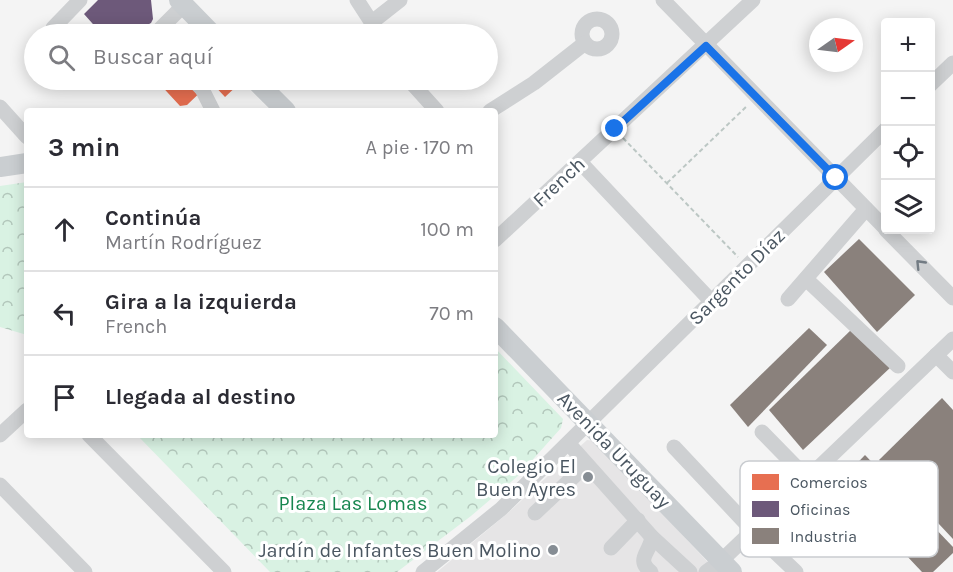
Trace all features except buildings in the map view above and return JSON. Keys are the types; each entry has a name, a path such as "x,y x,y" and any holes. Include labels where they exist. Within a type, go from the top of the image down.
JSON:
{"main road":[{"path":"181,2 202,24"},
{"path":"265,90 283,108"},
{"path":"0,167 24,163"},
{"name":"Avenida Uruguay","path":"498,330 589,424 720,568"}],"street":[{"path":"57,24 80,0"},
{"path":"357,0 373,24"},
{"path":"379,24 400,0"},
{"path":"663,0 881,224"},
{"name":"French","path":"498,237 753,0"},
{"path":"163,24 181,2"},
{"path":"495,108 551,71 585,44"},
{"path":"935,80 953,63"},
{"path":"202,90 212,108"},
{"path":"418,90 434,108"},
{"path":"0,107 24,134"},
{"name":"Sargento Díaz","path":"423,572 441,567 569,444 881,133"},
{"path":"580,162 712,302"},
{"path":"788,299 867,209"},
{"path":"891,234 953,298"},
{"path":"806,279 898,366"},
{"path":"825,461 953,339"},
{"path":"936,355 953,372"},
{"path":"0,435 24,413"},
{"path":"762,432 790,461"},
{"path":"91,438 224,572"},
{"path":"569,444 652,537 690,572"},
{"path":"675,447 740,517"},
{"path":"536,513 586,465"},
{"path":"0,485 85,572"},
{"path":"611,548 638,520"},
{"path":"651,572 644,567 642,559 652,537"},
{"path":"720,568 740,546"},
{"path":"780,557 796,572"}],"path":[{"path":"667,183 757,97"},
{"path":"615,129 747,267"}],"shaded area":[{"name":"Colegio El Buen Ayres","path":"587,440 595,441 717,572 437,572 509,512"}],"green space":[{"path":"24,182 24,334 0,327 0,186"},
{"name":"Plaza Las Lomas","path":"498,351 563,419 561,428 519,475 471,516 397,572 270,572 140,438 498,438"}],"place":[{"name":"Colegio El Buen Ayres","path":"588,477"},
{"name":"Jardín de Infantes Buen Molino","path":"553,550"}],"route":[{"path":"615,129 706,46 836,178"}]}
